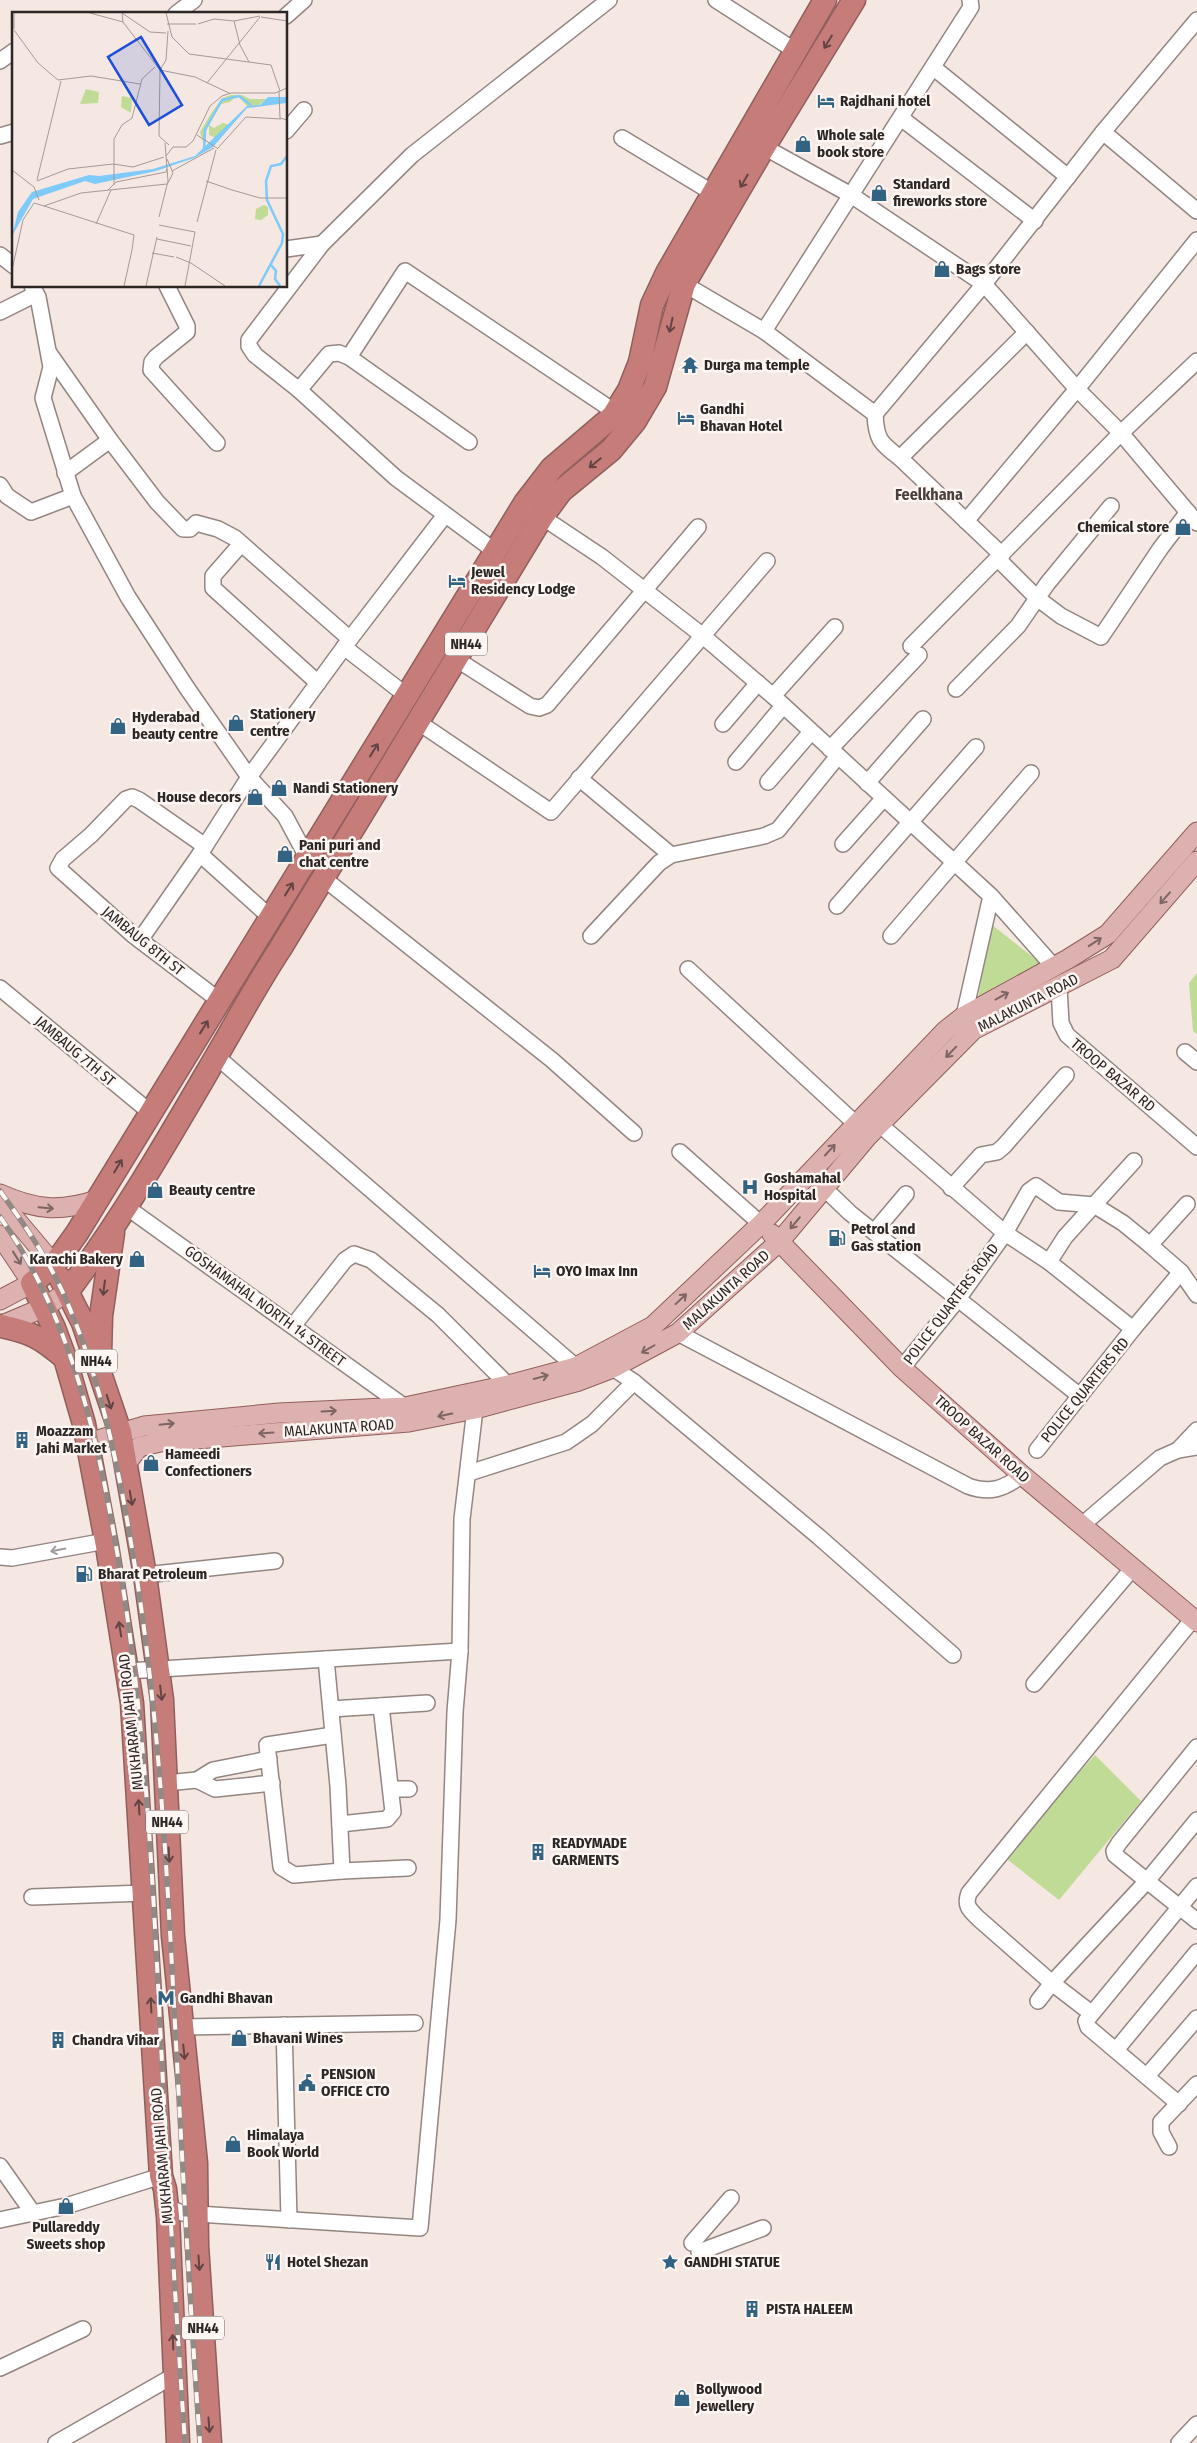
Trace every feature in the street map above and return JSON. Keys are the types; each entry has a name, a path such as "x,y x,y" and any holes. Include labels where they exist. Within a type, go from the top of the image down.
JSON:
{"highway":[{"name":"NH44","path":"32,1283 54,1265 97,1200 526,502 552,468 588,439 615,412 630,390 640,362 652,305 667,273 794,50 825,0"},
{"name":"NH44","path":"68,1291 120,1214 216,1056 256,986 542,516 561,492 611,450 635,421 655,387 684,284 764,147 854,0"},
{"path":"99,1371 102,1308 120,1214"},
{"name":"MUKHARAM JAHI ROAD","path":"54,1265 83,1323 120,1432 145,1575 158,1668 162,1700 173,1936 196,2163 198,2245 210,2443"},
{"name":"MUKHARAM JAHI ROAD","path":"32,1283 65,1358 88,1443 132,1703 161,2176 165,2189 170,2248 178,2443"},
{"path":"1,1326 29,1332 42,1338 65,1358"}],"main road":[{"path":"88,1443 144,1426 279,1413 405,1407 508,1386 576,1367 653,1326 760,1224 945,1031 968,1023 1108,934 1197,832"},
{"name":"MALAKUNTA ROAD","path":"126,1465 138,1446 160,1442 408,1422 476,1409 579,1381 613,1368 678,1333 780,1241 968,1023 1059,987 1112,959 1197,861"},
{"path":"0,1194 36,1207 74,1207 97,1200"},
{"path":"0,1201 54,1265"},
{"name":"TROOP BAZAR ROAD","path":"760,1224 780,1241 902,1368 1022,1475 1195,1620"},
{"path":"0,1235 32,1283 0,1300"},
{"path":"1,1326 44,1307 68,1291"}],"street":[{"path":"179,12 194,0"},
{"path":"288,14 304,0"},
{"path":"496,552 396,478 299,390 255,355 249,346 248,340 322,244 412,155 609,0"},
{"path":"716,0 794,50"},
{"path":"764,331 934,68 971,6 970,0"},
{"path":"764,147 851,195 984,284 1077,389 1121,433 1193,517 1160,549 1102,637 1061,616 1037,598 966,521 900,458 881,444 876,431 875,414 984,284 1036,221 1103,132 1197,20"},
{"path":"0,61 12,52"},
{"path":"934,68 1068,177"},
{"path":"288,129 304,110"},
{"path":"901,118 1036,221"},
{"path":"1103,132 1197,211"},
{"path":"622,138 712,193"},
{"path":"966,521 1077,389 1197,240"},
{"path":"288,249 322,244"},
{"path":"349,357 405,271 615,412"},
{"path":"684,284 764,331 875,414"},
{"path":"168,288 187,326 187,332 152,362 151,370 217,443"},
{"path":"0,312 34,290 51,367 43,398 73,496 128,597 187,688 249,777 285,816 308,859"},
{"path":"900,458 1027,332"},
{"path":"48,352 156,502 183,529 190,529 196,523 204,524 218,529 241,544 347,643 408,696"},
{"path":"299,390 329,354 339,353 349,357 469,442"},
{"path":"591,936 659,863 671,855 764,836 778,830 834,753 915,650 1000,557 1121,433 1197,361"},
{"path":"65,472 110,440"},
{"path":"0,485 7,496 31,512 73,496"},
{"path":"956,690 1018,626 1037,598 1111,506"},
{"path":"140,940 202,850 249,777 444,515"},
{"path":"542,516 602,557 703,636 758,683 991,896 1054,967"},
{"path":"456,659 530,706 539,708 547,705 698,527"},
{"path":"241,544 213,576 211,580 213,588 318,683"},
{"path":"418,722 551,812 768,561"},
{"path":"736,762 778,701 835,626"},
{"path":"723,724 758,683"},
{"path":"867,783 923,719"},
{"path":"768,782 811,732"},
{"path":"837,906 976,747"},
{"path":"891,936 1031,773"},
{"path":"579,778 671,855"},
{"name":"JAMBAUG 8TH ST","path":"202,850 139,800 132,797 126,799 91,835 63,859 58,868 140,940 220,1001"},
{"path":"843,844 884,798"},
{"path":"202,850 271,918"},
{"path":"322,877 552,1060 634,1133"},
{"path":"968,1023 991,896"},
{"path":"688,969 860,1118 879,1125 1005,1233 1029,1191 1036,1186 1059,1202 1094,1205 1123,1223 1181,1272 1197,1295"},
{"name":"TROOP BAZAR RD","path":"1059,987 1061,1023 1066,1035 1197,1147"},
{"name":"JAMBAUG 7TH ST","path":"0,988 151,1113"},
{"path":"1185,1052 1197,1062"},
{"path":"216,1056 576,1367"},
{"path":"951,1188 981,1156 994,1153 1004,1146 1066,1076"},
{"path":"680,1152 760,1224"},
{"path":"1049,1262 1065,1237 1134,1161"},
{"path":"824,1188 874,1232 1080,1396"},
{"path":"874,1232 906,1194"},
{"path":"1150,1245 1187,1204"},
{"name":"GOSHAMAHAL NORTH 14 STREET","path":"120,1214 294,1326 405,1407"},
{"name":"POLICE QUARTERS ROAD","path":"902,1368 958,1299 1005,1233 1049,1262 1133,1329"},
{"path":"294,1326 345,1260 354,1254 360,1254 371,1260 438,1315 508,1386"},
{"name":"POLICE QUARTERS RD","path":"1037,1450 1181,1272"},
{"path":"678,1333 968,1486 982,1491 994,1491 1008,1485 1022,1475"},
{"path":"613,1368 634,1382 818,1537 953,1655"},
{"path":"469,1472 566,1442 592,1424 634,1382"},
{"path":"167,2207 182,2213 420,2228 448,1920 455,1712 460,1651 462,1519 476,1409"},
{"path":"1178,1450 1197,1430"},
{"path":"1082,1525 1160,1458 1178,1450 1197,1447"},
{"path":"0,1557 12,1558 106,1541"},
{"path":"145,1575 275,1561"},
{"path":"1034,1684 1133,1568"},
{"path":"1091,2013 1052,1983 968,1908 966,1901 969,1893 1195,1620"},
{"path":"127,1671 460,1651"},
{"path":"326,1659 340,1824 342,1871"},
{"path":"331,1709 427,1703"},
{"path":"340,1824 387,1819 393,1812 380,1706"},
{"path":"333,1735 267,1745 281,1867 294,1876 342,1871 408,1868"},
{"path":"1197,1747 1118,1843 1114,1851 1120,1860 1180,1906 1197,1922"},
{"path":"166,1783 197,1780 212,1770 269,1759"},
{"path":"197,1780 216,1789 272,1783"},
{"path":"391,1789 410,1789"},
{"path":"1038,2001 1052,1983 1146,1881 1197,1820"},
{"path":"1179,2104 1086,2024 1091,2013 1197,1886"},
{"path":"32,1896 144,1892"},
{"path":"1116,2050 1197,1952"},
{"path":"1147,2076 1197,2018"},
{"path":"182,2027 415,2022"},
{"path":"284,2025 289,2220"},
{"path":"1169,2146 1161,2132 1161,2122 1197,2084"},
{"path":"0,2166 33,2213"},
{"path":"0,2220 66,2206 161,2176"},
{"path":"731,2198 696,2248 763,2228"},
{"path":"170,2248 183,2221 198,2214"},
{"path":"0,2368 84,2329"},
{"path":"56,2443 175,2375"},
{"path":"1179,2443 1197,2424"}],"green space":[{"path":"991,924 1044,966 978,999"},
{"path":"1197,973 1197,1034 1193,1031 1189,983"},
{"path":"1095,1755 1141,1801 1059,1900 1003,1856"}],"railway":[{"path":"0,1191 50,1267 64,1295 87,1353 112,1444 125,1506 139,1593 147,1648 163,1817 200,2443"},
{"path":"0,1217 24,1254 44,1293 62,1333 76,1374 99,1459 125,1603 145,1774 185,2443"}],"place":[{"name":"Rajdhani hotel","path":"826,101"},
{"name":"Whole sale book store","path":"803,144"},
{"name":"Standard fireworks store","path":"879,193"},
{"name":"Bags store","path":"942,269"},
{"name":"Durga ma temple","path":"690,365"},
{"name":"Gandhi Bhavan Hotel","path":"686,418"},
{"name":"Chemical store","path":"1183,527"},
{"name":"Jewel Residency Lodge","path":"457,581"},
{"name":"Stationery centre","path":"236,723"},
{"name":"Hyderabad beauty centre","path":"118,726"},
{"name":"Nandi Stationery","path":"279,788"},
{"name":"House decors","path":"255,797"},
{"name":"Pani puri and chat centre","path":"285,854"},
{"name":"Goshamahal Hospital","path":"750,1187"},
{"name":"Beauty centre","path":"155,1190"},
{"name":"Petrol and Gas station","path":"837,1238"},
{"name":"Karachi Bakery","path":"137,1259"},
{"name":"OYO Imax Inn","path":"542,1271"},
{"name":"Moazzam Jahi Market","path":"22,1440"},
{"name":"Hameedi Confectioners","path":"151,1463"},
{"name":"Bharat Petroleum","path":"84,1574"},
{"name":"READYMADE GARMENTS","path":"538,1852"},
{"name":"Gandhi Bhavan","path":"166,1998"},
{"name":"Bhavani Wines","path":"239,2038"},
{"name":"Chandra Vihar","path":"58,2040"},
{"name":"PENSION OFFICE CTO","path":"307,2083"},
{"name":"Himalaya Book World","path":"233,2144"},
{"name":"Pullareddy Sweets shop","path":"66,2206"},
{"name":"Hotel Shezan","path":"273,2262"},
{"name":"GANDHI STATUE","path":"670,2262"},
{"name":"PISTA HALEEM","path":"752,2309"},
{"name":"Bollywood Jewellery","path":"682,2398"}],"district":[{"name":"Feelkhana","path":"929,494"}]}
